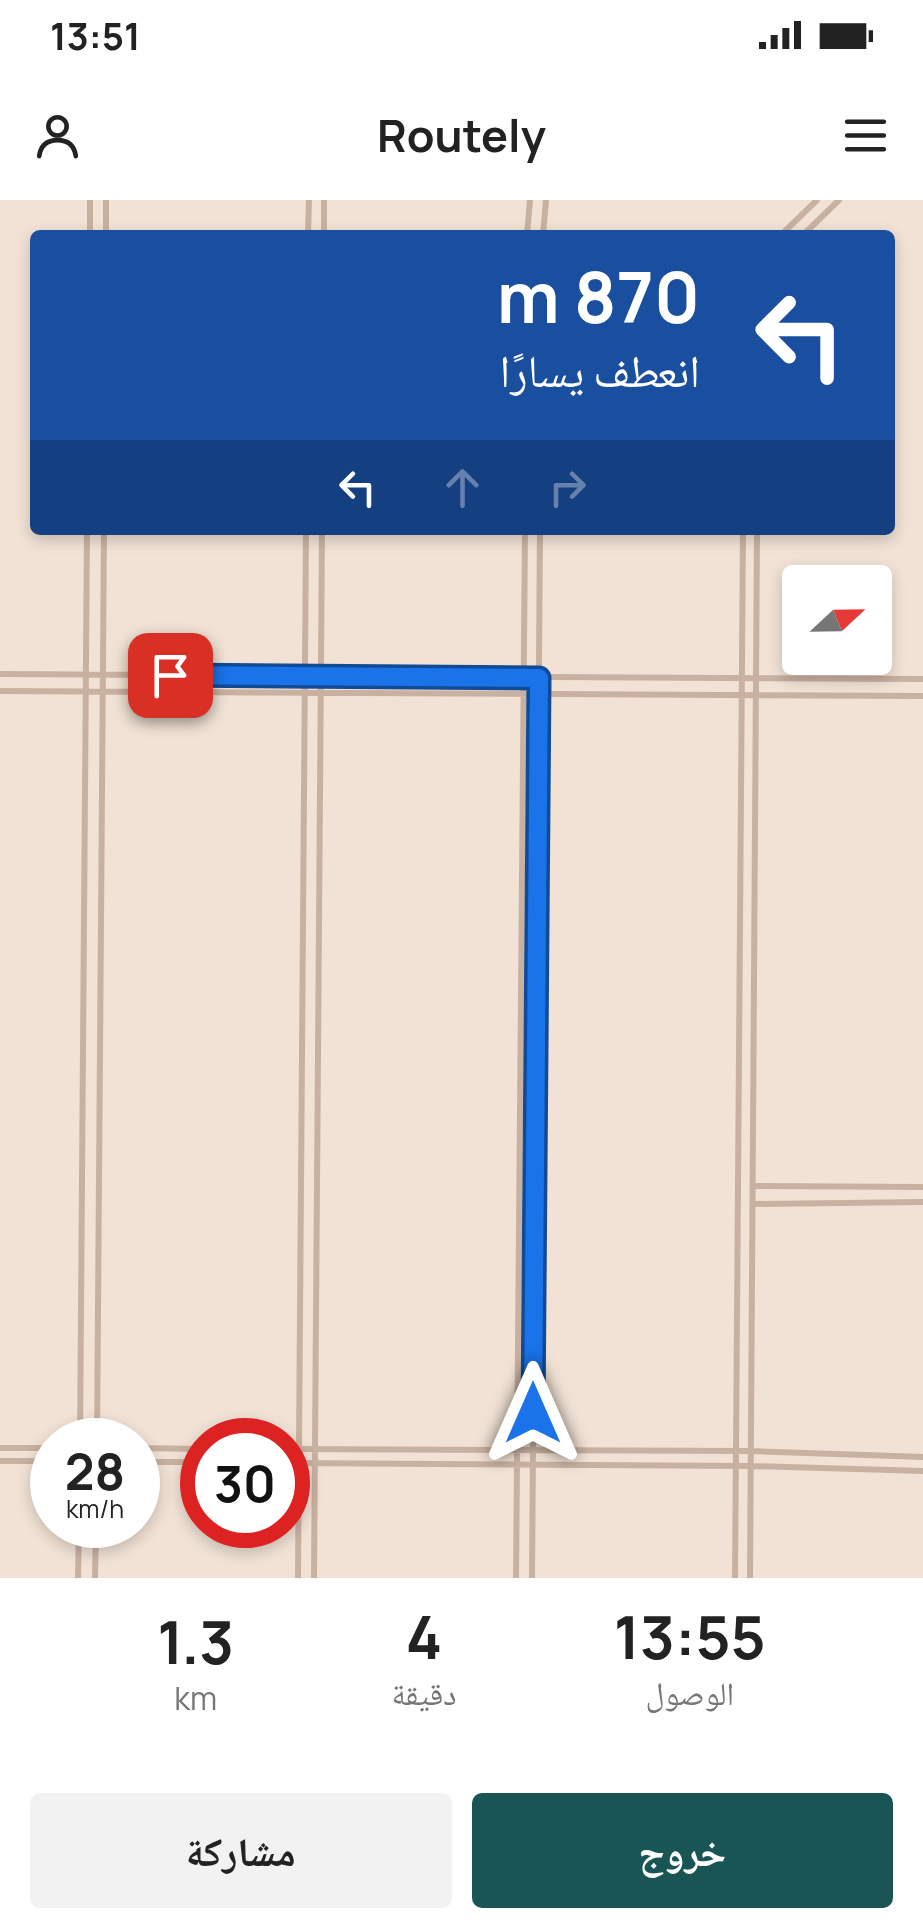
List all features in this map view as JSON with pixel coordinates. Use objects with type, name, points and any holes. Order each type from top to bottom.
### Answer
[{"type":"street","points":[[90,200],[90,230]]},
{"type":"street","points":[[106,200],[106,230]]},
{"type":"street","points":[[308,200],[308,230]]},
{"type":"street","points":[[324,200],[324,230]]},
{"type":"street","points":[[528,230],[530,200]]},
{"type":"street","points":[[543,230],[546,200]]},
{"type":"street","points":[[786,230],[817,200]]},
{"type":"street","points":[[808,230],[839,200]]},
{"type":"street","points":[[80,1418],[87,535]]},
{"type":"street","points":[[96,1418],[104,535]]},
{"type":"street","points":[[299,1418],[306,535]]},
{"type":"street","points":[[314,1578],[322,535]]},
{"type":"street","points":[[516,1578],[525,535]]},
{"type":"street","points":[[532,1578],[540,535]]},
{"type":"street","points":[[734,1578],[743,535]]},
{"type":"street","points":[[750,1578],[757,535]]},
{"type":"street","points":[[0,674],[923,679]]},
{"type":"street","points":[[0,690],[923,696]]},
{"type":"street","points":[[739,999],[752,999]]},
{"type":"street","points":[[753,1186],[923,1187]]},
{"type":"street","points":[[753,1204],[923,1202]]},
{"type":"street","points":[[0,1448],[30,1448]]},
{"type":"street","points":[[310,1449],[923,1457]]},
{"type":"street","points":[[0,1461],[30,1461]]},
{"type":"street","points":[[310,1463],[923,1471]]},
{"type":"street","points":[[78,1578],[79,1548]]},
{"type":"street","points":[[96,1548],[96,1578]]},
{"type":"street","points":[[298,1548],[298,1578]]},
{"type":"route","points":[[170,675],[539,678],[533,1413]]}]
